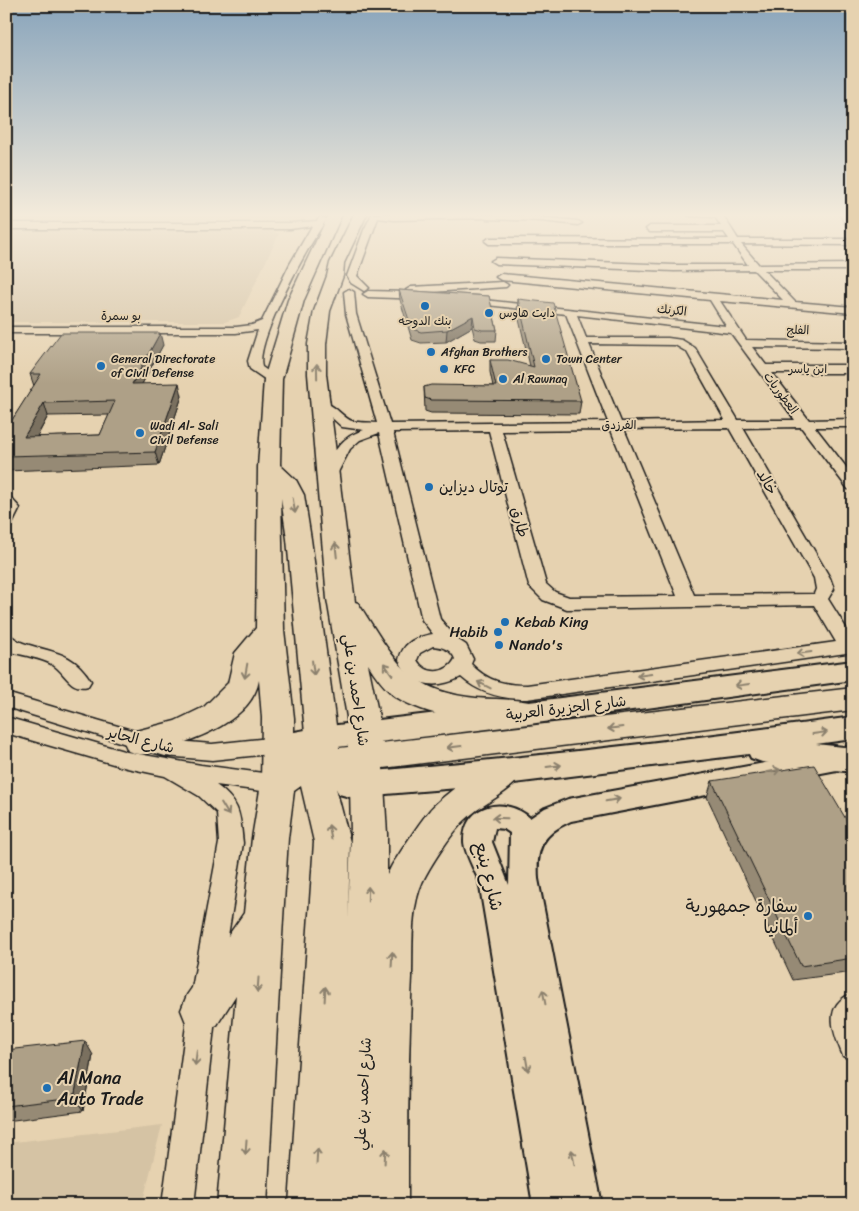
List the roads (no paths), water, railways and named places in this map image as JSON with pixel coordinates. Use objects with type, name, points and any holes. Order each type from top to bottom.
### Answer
[{"type":"main road","points":[[242,1205],[263,919],[270,838],[278,784],[279,745],[270,630],[269,467],[273,379],[296,300],[310,271]]},
{"type":"main road","name":"شارع احمد بن علي","points":[[335,271],[322,311],[317,344],[317,374],[341,599],[363,717],[369,834],[365,1062],[357,1205]]},
{"type":"main road","points":[[334,276],[339,271]]},
{"type":"main road","points":[[269,467],[288,485],[292,496],[299,539],[319,763],[332,842],[314,1205]]},
{"type":"main road","points":[[341,599],[390,672],[402,686],[432,702],[464,709],[529,713]]},
{"type":"main road","points":[[140,742],[183,731],[216,715],[235,697],[243,686],[250,653],[270,630]]},
{"type":"main road","name":"شارع الجزيرة العربية","points":[[365,759],[529,713],[851,654]]},
{"type":"main road","points":[[279,745],[331,769],[351,782],[365,759],[853,699]]},
{"type":"main road","name":"شارع الجزيرة العربية","points":[[319,763],[365,759],[506,772],[725,746],[853,728]]},
{"type":"main road","points":[[725,746],[853,760]]},
{"type":"main road","points":[[278,784],[297,771],[319,763]]},
{"type":"main road","points":[[382,1205],[386,1055],[395,911],[405,877],[442,821],[479,789],[506,772]]},
{"type":"main road","points":[[202,1010],[263,919]]},
{"type":"street","points":[[273,379],[256,369],[254,361],[268,322],[292,271]]},
{"type":"street","points":[[354,271],[352,278],[367,292]]},
{"type":"street","points":[[499,271],[506,304]]},
{"type":"street","points":[[676,271],[686,287]]},
{"type":"street","points":[[759,271],[793,305]]},
{"type":"street","points":[[450,643],[442,640],[424,642],[411,649],[408,654],[408,660],[414,671],[428,678],[453,674],[462,666],[464,658],[462,652],[450,643],[431,620],[385,428],[351,314],[349,292],[357,295],[367,292],[432,290],[502,281],[592,300],[686,287],[713,297],[853,310]]},
{"type":"street","points":[[350,307],[367,292]]},
{"type":"street","name":"الكرنك","points":[[367,292],[447,298],[570,312],[592,300],[734,330]]},
{"type":"street","name":"العطوريات","points":[[713,297],[743,343],[853,486]]},
{"type":"street","points":[[570,312],[687,600],[819,598],[851,654]]},
{"type":"street","name":"بو سمرة","points":[[6,330],[236,330],[254,328],[268,322]]},
{"type":"street","name":"بو سمرة","points":[[236,330],[262,338]]},
{"type":"street","name":"خالد","points":[[581,341],[668,341],[688,346],[692,350],[822,578],[825,589],[819,598]]},
{"type":"street","name":"الفلج","points":[[743,343],[853,345]]},
{"type":"street","name":"ابن ياسر","points":[[763,369],[853,369]]},
{"type":"street","name":"الفرزدق","points":[[320,406],[336,414],[347,424],[385,428],[853,423]]},
{"type":"street","name":"طارق","points":[[494,426],[538,586],[549,596],[567,603],[687,600]]},
{"type":"street","name":"الفرزدق","points":[[329,477],[344,446],[351,438],[385,428]]},
{"type":"street","points":[[6,501],[12,508],[6,523]]},
{"type":"street","points":[[424,642],[431,620]]},
{"type":"street","points":[[6,640],[14,647],[60,660],[81,681]]},
{"type":"street","name":"شارع الجزيرة العربية","points":[[462,666],[470,676],[481,684],[495,690],[511,693],[851,654]]},
{"type":"street","name":"شارع الحاير","points":[[6,700],[165,748],[212,752],[279,745]]},
{"type":"street","name":"شارع الحاير","points":[[6,725],[83,749],[173,770],[278,784]]},
{"type":"street","points":[[526,844],[538,826],[552,816],[587,805],[797,767],[853,760]]},
{"type":"street","points":[[173,770],[211,793],[224,806],[230,818],[231,843],[202,1010],[178,1205]]},
{"type":"street","name":"شارع ينبع","points":[[552,1205],[494,881],[478,842],[480,826],[485,820],[492,818],[510,818],[520,825],[526,844],[522,870],[527,906],[583,1205]]},
{"type":"street","points":[[853,1006],[845,1016],[853,1046]]},
{"type":"place","name":"بنك الدوحه","points":[[425,306]]},
{"type":"place","name":"دايت هاوس","points":[[489,313]]},
{"type":"place","name":"Afghan Brothers","points":[[431,352]]},
{"type":"place","name":"Town Center","points":[[546,359]]},
{"type":"place","name":"General Directorate of Civil Defense","points":[[101,366]]},
{"type":"place","name":"KFC","points":[[444,369]]},
{"type":"place","name":"Al Rawnaq","points":[[503,379]]},
{"type":"place","name":"Wadi Al- Sali Civil Defense","points":[[140,433]]},
{"type":"place","name":"توتال ديزاين","points":[[429,487]]},
{"type":"place","name":"Kebab King","points":[[505,622]]},
{"type":"place","name":"Habib","points":[[498,632]]},
{"type":"place","name":"Nando's","points":[[499,645]]},
{"type":"place","name":"سفارة جمهورية ألمانيا","points":[[808,916]]},
{"type":"place","name":"Al Mana Auto Trade","points":[[47,1088]]}]
